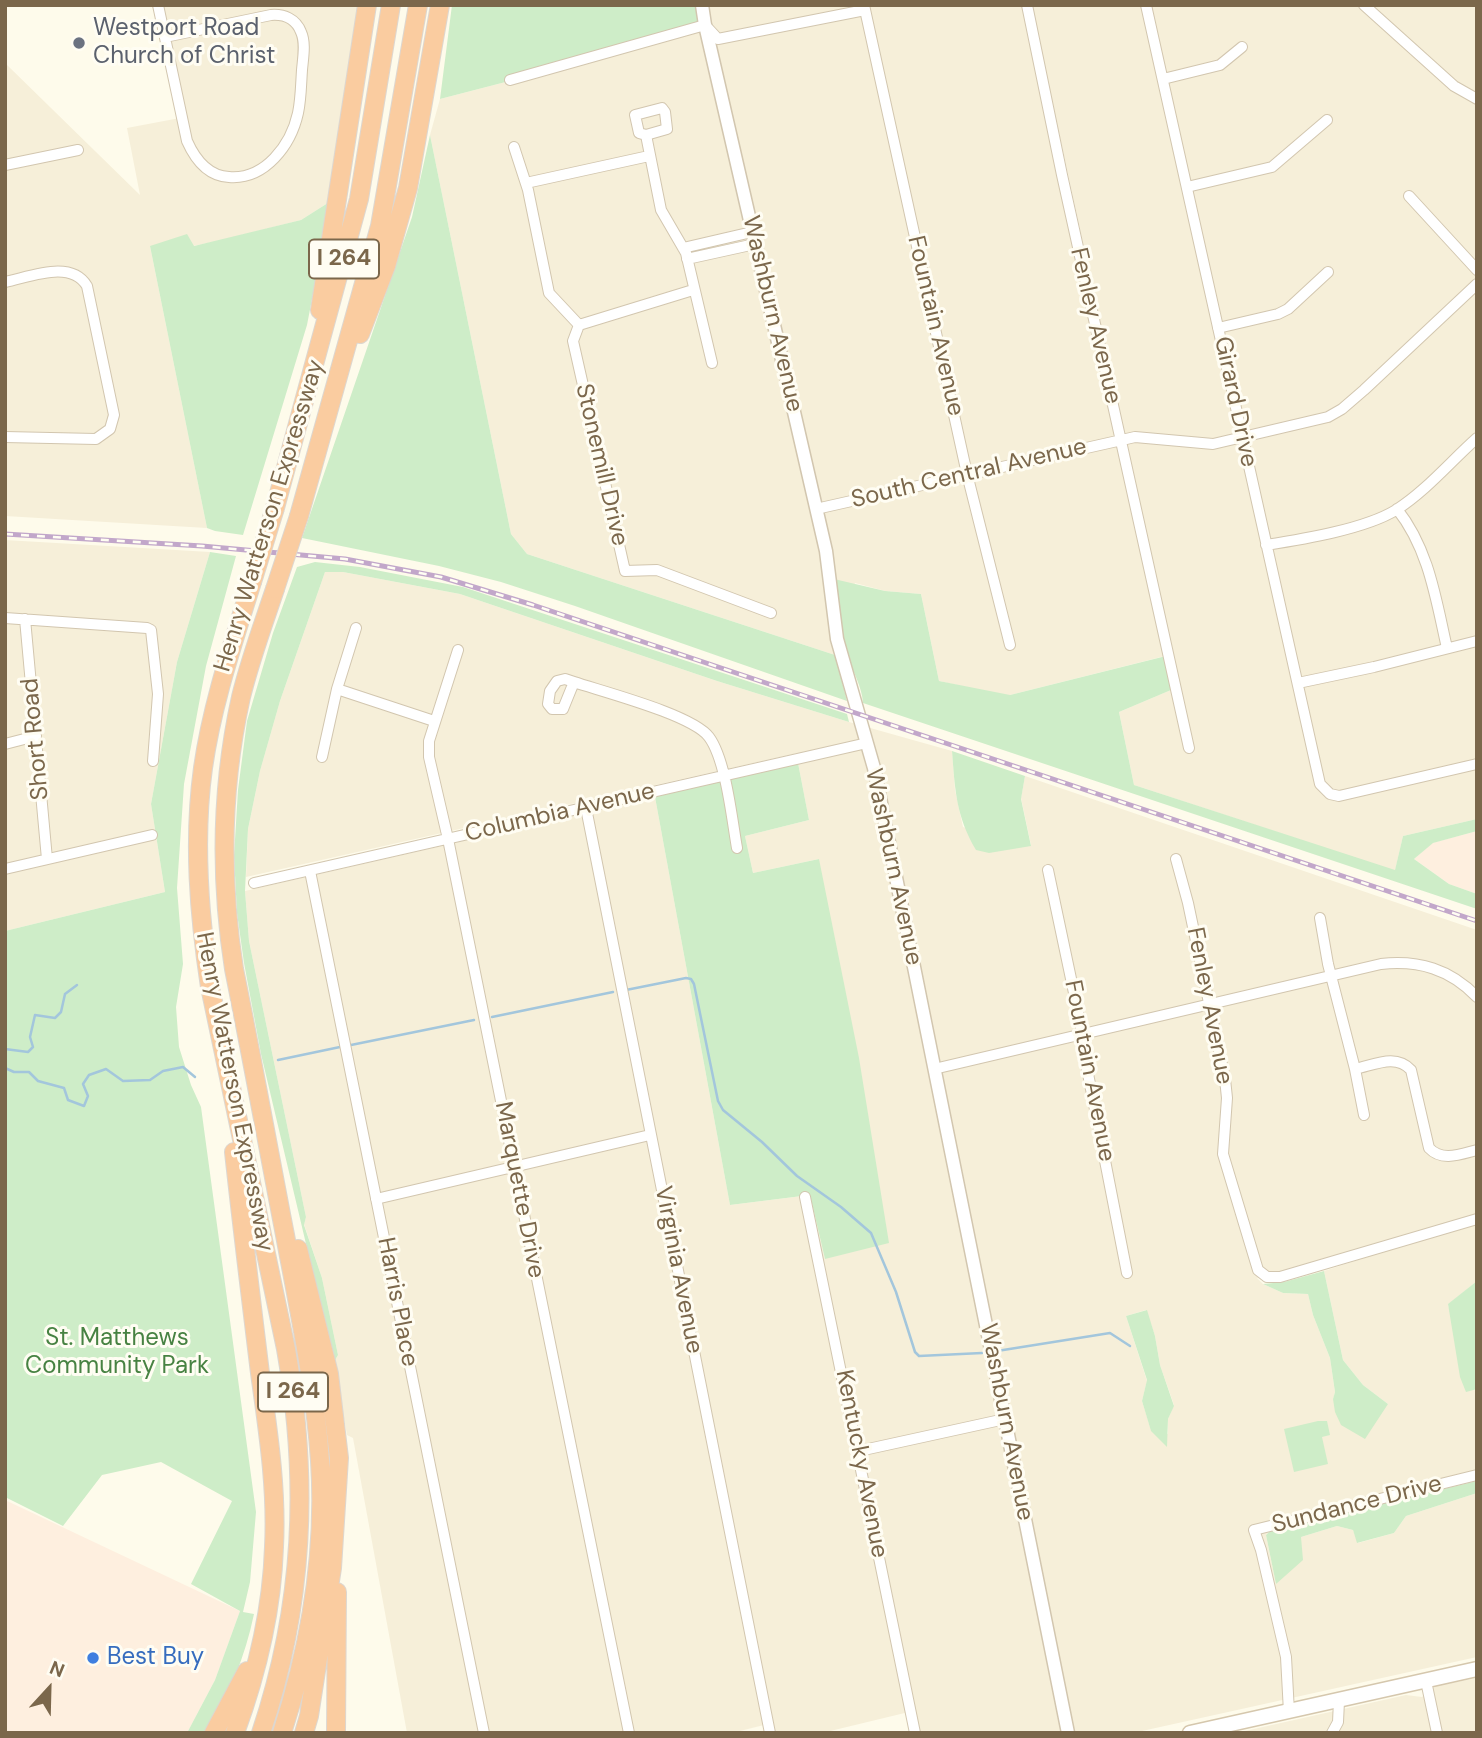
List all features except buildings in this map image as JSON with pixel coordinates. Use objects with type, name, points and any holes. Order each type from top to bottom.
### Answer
[{"type":"highway","points":[[292,450],[335,224],[367,5]]},
{"type":"highway","name":"Henry Watterson Expressway","points":[[261,1733],[280,1669],[292,1607],[301,1518],[300,1465],[296,1409],[286,1349],[223,1054],[202,935],[198,867],[200,807],[203,769],[217,700],[292,450],[359,199],[391,5]]},
{"type":"highway","name":"Henry Watterson Expressway","points":[[282,1733],[299,1673],[315,1591],[320,1538],[320,1464],[311,1378],[227,921],[227,783],[247,674],[299,516],[380,226],[418,5]]},
{"type":"highway","points":[[316,455],[386,265],[408,188],[440,5]]},
{"type":"highway","points":[[223,1054],[274,1489],[273,1565],[260,1650],[235,1733]]},
{"type":"highway","points":[[253,1065],[320,1332],[332,1395],[339,1458],[332,1568],[304,1733]]},
{"type":"highway","points":[[332,1568],[337,1594],[336,1732]]},
{"type":"highway","points":[[214,1733],[260,1650]]},
{"type":"main road","points":[[1190,1733],[1477,1670]]},
{"type":"street","points":[[158,5],[187,141],[197,160],[210,172],[228,177],[248,176],[268,164],[288,140],[298,114],[304,41],[297,26],[287,17],[271,15],[165,37]]},
{"type":"street","name":"Washburn Avenue","points":[[702,5],[826,551],[835,633],[874,768],[1068,1733]]},
{"type":"street","name":"Fenley Avenue","points":[[1027,5],[1059,162],[1189,748]]},
{"type":"street","name":"Girard Drive","points":[[1146,5],[1320,784],[1330,793],[1339,796],[1477,764]]},
{"type":"street","points":[[1364,5],[1454,86],[1477,99]]},
{"type":"street","points":[[510,80],[705,25],[718,39],[864,8]]},
{"type":"street","name":"Fountain Avenue","points":[[864,8],[967,474],[1010,645]]},
{"type":"street","points":[[1163,79],[1220,65],[1242,47]]},
{"type":"street","points":[[1187,187],[1272,167],[1327,120]]},
{"type":"street","points":[[646,135],[661,210],[685,254],[712,363]]},
{"type":"street","points":[[514,147],[526,183],[549,293],[579,326],[693,290]]},
{"type":"street","points":[[5,165],[78,150]]},
{"type":"street","points":[[526,183],[649,156]]},
{"type":"street","points":[[1409,196],[1477,270]]},
{"type":"street","points":[[685,254],[754,238]]},
{"type":"street","points":[[5,282],[63,271],[73,272],[83,279],[87,286],[114,415],[110,429],[96,439],[5,437]]},
{"type":"street","points":[[1218,328],[1278,314],[1288,309],[1328,272]]},
{"type":"street","name":"South Central Avenue","points":[[816,509],[1121,440],[1150,437],[1199,444],[1241,438],[1313,421],[1342,409],[1477,284]]},
{"type":"street","name":"Stonemill Drive","points":[[579,326],[573,341],[625,571],[657,570],[771,613]]},
{"type":"street","points":[[1266,545],[1362,524],[1397,509],[1477,438]]},
{"type":"street","points":[[1397,509],[1416,535],[1425,556],[1447,648]]},
{"type":"street","points":[[5,618],[151,630],[158,694],[153,761]]},
{"type":"street","name":"Short Road","points":[[25,619],[47,859]]},
{"type":"street","points":[[322,757],[337,689],[356,628]]},
{"type":"street","points":[[1298,683],[1477,641]]},
{"type":"street","name":"Marquette Drive","points":[[458,650],[434,721],[429,741],[429,757],[448,839],[629,1733]]},
{"type":"street","points":[[574,682],[701,728],[713,744],[723,776],[737,848]]},
{"type":"street","points":[[337,689],[434,721]]},
{"type":"street","points":[[5,744],[36,736]]},
{"type":"street","name":"Columbia Avenue","points":[[254,883],[867,743]]},
{"type":"street","name":"Virginia Avenue","points":[[586,808],[770,1733]]},
{"type":"street","points":[[5,869],[152,835]]},
{"type":"street","name":"Fenley Avenue","points":[[1176,859],[1188,903],[1227,1089],[1223,1154],[1254,1262],[1262,1275],[1280,1277],[1477,1219]]},
{"type":"street","name":"Fountain Avenue","points":[[1048,870],[1082,1026],[1127,1273]]},
{"type":"street","name":"Harris Place","points":[[310,871],[484,1733]]},
{"type":"street","points":[[1320,918],[1364,1115]]},
{"type":"street","points":[[934,1069],[1381,964],[1420,964],[1444,972],[1465,985],[1477,997]]},
{"type":"street","points":[[1355,1069],[1391,1060],[1408,1066],[1429,1148],[1442,1156],[1477,1150]]},
{"type":"street","points":[[376,1199],[650,1135]]},
{"type":"street","name":"Kentucky Avenue","points":[[805,1196],[915,1733]]},
{"type":"street","points":[[859,1451],[1005,1419]]},
{"type":"street","name":"Sundance Drive","points":[[1289,1712],[1286,1657],[1254,1530],[1477,1475]]},
{"type":"street","points":[[1426,1681],[1437,1733]]},
{"type":"street","points":[[1332,1733],[1338,1722],[1339,1701]]},
{"type":"shaded area","points":[[162,5],[359,5],[331,201],[301,220],[218,241],[193,246],[150,246],[207,528],[5,516],[5,63],[140,195],[127,128],[185,117]]},
{"type":"shaded area","points":[[707,5],[1023,5],[1166,655],[1172,649],[1031,5],[1477,5],[1477,819],[1403,836],[1395,871],[1134,785],[1119,712],[1171,690],[1165,656],[1006,696],[939,681],[921,594],[885,591],[855,583],[835,655],[527,554],[511,534],[430,135],[440,99],[706,30]]},
{"type":"shaded area","points":[[5,540],[210,552],[177,662],[151,804],[165,892],[5,931]]},
{"type":"shaded area","points":[[325,572],[343,572],[460,594],[717,681],[952,751],[955,790],[963,827],[1031,845],[1021,798],[1025,776],[1477,930],[1477,1214],[1257,1278],[1263,1284],[1283,1293],[1308,1294],[1330,1358],[1335,1392],[1333,1400],[1388,1404],[1363,1385],[1343,1360],[1324,1271],[1476,1222],[1477,1281],[1448,1305],[1475,1391],[1477,1389],[1477,1481],[1271,1530],[1266,1535],[1276,1584],[1301,1537],[1337,1526],[1353,1530],[1358,1543],[1394,1533],[1406,1516],[1477,1493],[1477,1657],[1133,1733],[919,1733],[913,1711],[822,1733],[775,1733],[772,1723],[732,1733],[407,1733],[353,1438],[347,1435],[334,1362],[338,1355],[322,1278],[304,1224],[306,1217],[249,941],[245,891],[655,797],[730,1205],[810,1195],[825,1259],[819,859],[753,873],[745,836],[809,820],[798,753],[246,877],[248,829],[260,771],[280,701]],"holes":[[[1146,1310],[1155,1336],[1160,1365],[1174,1405],[1168,1419],[1168,1434],[1151,1430],[1142,1401],[1147,1381],[1126,1316]]]},
{"type":"shaded area","points":[[1477,831],[1477,894],[1449,884],[1414,859],[1432,843]]},
{"type":"shaded area","points":[[5,1500],[240,1611],[215,1680],[187,1733],[5,1733]]},
{"type":"shaded area","points":[[1477,1678],[1477,1733],[1236,1733],[1406,1695],[1422,1697],[1436,1686]]},
{"type":"green space","points":[[452,5],[700,5],[706,30],[440,99]]},
{"type":"green space","points":[[430,135],[511,534],[527,554],[835,655],[847,701],[501,582],[439,566],[302,538],[412,217]]},
{"type":"green space","points":[[331,201],[307,325],[243,535],[215,531],[207,528],[150,246],[187,234],[194,246],[301,220]]},
{"type":"green space","name":"St. Matthews Community Park","points":[[210,552],[236,556],[206,666],[184,784],[177,888],[183,964],[176,1007],[179,1047],[201,1107],[256,1512],[250,1582],[243,1612],[254,1614],[246,1645],[229,1690],[208,1733],[187,1733],[215,1680],[240,1611],[191,1584],[232,1501],[161,1462],[102,1475],[63,1526],[5,1497],[5,931],[165,892],[151,804],[177,662]]},
{"type":"green space","points":[[315,562],[360,567],[463,587],[847,714],[849,722],[717,681],[460,594],[343,572],[325,572],[280,701],[260,771],[248,829],[245,891],[249,941],[306,1217],[304,1225],[322,1278],[338,1355],[334,1362],[261,1054],[237,913],[234,856],[238,790],[247,721],[273,633],[297,567]]},
{"type":"green space","points":[[834,579],[885,591],[921,594],[939,681],[1010,695],[1166,656],[1171,690],[1119,712],[1134,785],[1395,870],[1403,836],[1477,819],[1477,831],[1433,843],[1414,859],[1449,884],[1477,894],[1477,909],[863,703],[843,637]]},
{"type":"green space","points":[[952,751],[1025,776],[1021,799],[1031,846],[989,853],[976,850],[960,814]]},
{"type":"green space","points":[[798,763],[809,820],[745,836],[753,873],[819,859],[859,1058],[889,1243],[825,1259],[810,1195],[730,1205],[655,797]]},
{"type":"green space","points":[[1324,1271],[1343,1360],[1363,1385],[1388,1404],[1365,1439],[1341,1425],[1335,1412],[1330,1358],[1308,1294],[1283,1293],[1263,1284],[1284,1282]]},
{"type":"green space","points":[[1477,1281],[1477,1389],[1466,1392],[1460,1377],[1448,1304]]},
{"type":"green space","points":[[1147,1310],[1160,1365],[1174,1406],[1168,1419],[1167,1447],[1151,1431],[1142,1401],[1147,1380],[1126,1316]]},
{"type":"green space","points":[[1327,1421],[1330,1435],[1322,1437],[1328,1464],[1294,1472],[1284,1429]]},
{"type":"green space","points":[[1477,1481],[1477,1493],[1406,1516],[1394,1533],[1357,1543],[1353,1530],[1337,1526],[1301,1537],[1303,1560],[1276,1584],[1266,1535],[1271,1530]]},
{"type":"waterway","points":[[626,990],[691,979],[718,1101],[723,1110],[797,1176],[841,1207],[871,1233],[896,1292],[915,1352],[919,1356],[982,1353]]},
{"type":"waterway","points":[[5,1049],[28,1052],[33,1047],[30,1037],[35,1015],[55,1018],[61,1012],[65,994],[77,985]]},
{"type":"waterway","points":[[492,1017],[613,992]]},
{"type":"waterway","points":[[351,1045],[474,1020]]},
{"type":"waterway","points":[[278,1060],[340,1047]]},
{"type":"waterway","points":[[5,1068],[14,1072],[29,1072],[38,1081],[64,1088],[68,1100],[84,1106],[88,1096],[83,1084],[89,1075],[106,1069],[123,1081],[150,1080],[163,1071],[183,1067],[195,1077]]},
{"type":"waterway","points":[[997,1351],[1110,1333],[1130,1346]]},
{"type":"railway","points":[[5,534],[202,546],[345,559],[441,577],[533,605],[1477,921]]},
{"type":"place","name":"Westport Road Church of Christ","points":[[79,43]]},
{"type":"place","name":"Best Buy","points":[[93,1658]]}]
